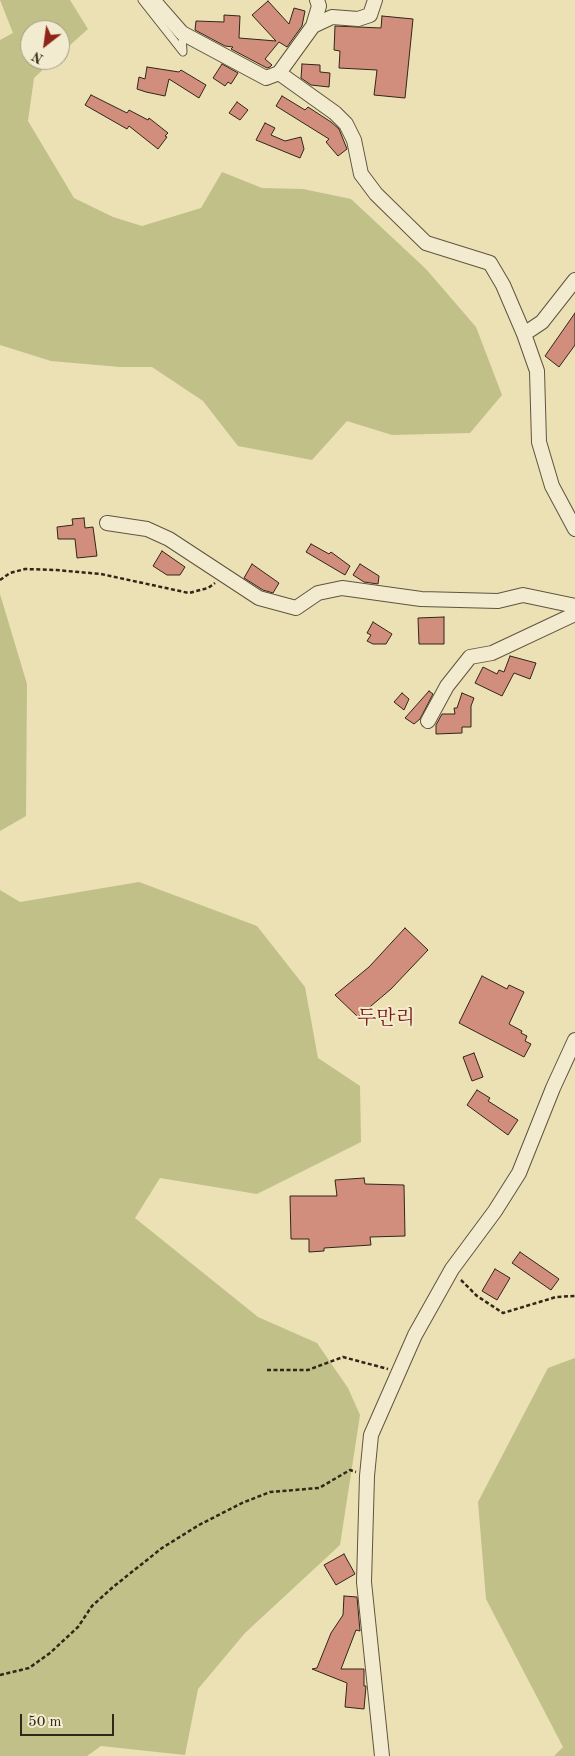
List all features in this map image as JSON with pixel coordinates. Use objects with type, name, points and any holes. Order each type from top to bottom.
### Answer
[{"type":"street","points":[[153,0],[182,34],[266,78],[279,73],[313,26],[319,6],[317,0]]},
{"type":"street","points":[[313,26],[332,17],[358,20],[370,15],[375,0]]},
{"type":"street","points":[[279,73],[346,124],[354,140],[361,174],[376,194],[426,243],[490,263],[503,285],[524,334],[537,371],[539,442],[552,486],[575,529]]},
{"type":"street","points":[[524,334],[542,322],[575,280]]},
{"type":"street","points":[[106,523],[147,529],[169,539],[259,598],[296,608],[318,593],[342,588],[421,599],[498,601],[523,595],[575,606]]},
{"type":"street","points":[[428,721],[448,686],[470,657],[492,653],[575,614]]},
{"type":"street","points":[[382,1756],[364,1582],[367,1476],[371,1435],[415,1335],[452,1269],[495,1211],[519,1173],[553,1088],[575,1040]]},
{"type":"lane","points":[[142,0],[183,52],[182,34]]},
{"type":"path","points":[[0,580],[10,573],[25,569],[56,570],[101,574],[189,593],[208,588],[225,576]]},
{"type":"path","points":[[452,1269],[478,1296],[503,1313],[556,1297],[575,1296]]},
{"type":"path","points":[[267,1370],[308,1370],[343,1357],[398,1372]]},
{"type":"path","points":[[0,1675],[28,1668],[50,1654],[78,1627],[92,1606],[162,1548],[199,1525],[242,1503],[270,1492],[319,1488],[350,1470],[367,1476]]},
{"type":"green space","points":[[0,0],[70,0],[88,29],[70,45],[70,20],[20,20],[20,70],[42,70],[34,78],[28,121],[74,198],[113,217],[142,226],[201,208],[222,172],[262,188],[303,189],[351,199],[426,269],[476,327],[502,395],[470,433],[392,435],[347,421],[312,460],[238,446],[203,401],[152,367],[120,367],[51,361],[0,345],[0,40],[13,33]]},
{"type":"green space","points":[[0,594],[27,684],[26,816],[0,831]]},
{"type":"green space","points":[[139,882],[257,926],[305,987],[318,1058],[360,1086],[361,1142],[257,1194],[160,1178],[135,1218],[258,1317],[317,1343],[348,1388],[360,1415],[340,1545],[245,1633],[198,1689],[185,1755],[101,1746],[87,1756],[0,1756],[0,890],[20,902]]},
{"type":"green space","points":[[575,1358],[575,1756],[554,1756],[563,1747],[486,1599],[478,1502],[548,1368]]},
{"type":"building","points":[[268,1],[289,24],[294,8],[305,11],[302,26],[287,47],[279,42],[265,59],[272,65],[270,67],[267,68],[231,49],[233,47],[225,46],[195,30],[196,21],[224,22],[224,15],[240,16],[239,38],[276,41],[252,15]]},
{"type":"building","points":[[382,16],[413,19],[405,98],[374,95],[377,70],[339,68],[340,51],[334,50],[335,26],[381,28]]},
{"type":"building","points":[[222,64],[238,73],[231,84],[228,82],[225,86],[213,78]]},
{"type":"building","points":[[302,64],[320,65],[320,72],[330,73],[329,87],[311,85],[301,78]]},
{"type":"building","points":[[147,67],[179,72],[181,70],[206,85],[199,98],[169,79],[165,96],[146,92],[137,89],[139,77],[145,79]]},
{"type":"building","points":[[91,95],[127,113],[129,110],[148,120],[149,118],[168,133],[165,136],[167,137],[158,149],[129,126],[127,129],[85,105]]},
{"type":"building","points":[[282,96],[305,110],[308,107],[331,122],[339,129],[347,149],[338,156],[326,142],[329,139],[276,106]]},
{"type":"building","points":[[237,102],[248,110],[240,120],[229,113]]},
{"type":"building","points":[[265,123],[275,128],[271,135],[285,141],[301,137],[304,149],[300,158],[256,140]]},
{"type":"building","points":[[575,313],[575,345],[559,367],[545,356]]},
{"type":"building","points":[[84,518],[85,528],[93,527],[97,556],[77,558],[75,539],[58,539],[57,527],[73,525],[72,519]]},
{"type":"building","points":[[311,544],[329,554],[331,552],[350,566],[345,575],[306,552]]},
{"type":"building","points":[[162,551],[185,567],[180,575],[167,575],[153,566]]},
{"type":"building","points":[[252,564],[279,583],[273,593],[263,590],[244,578]]},
{"type":"building","points":[[360,564],[379,576],[378,584],[364,582],[353,575]]},
{"type":"building","points":[[444,617],[444,644],[419,644],[418,618]]},
{"type":"building","points":[[373,622],[392,634],[386,644],[373,644],[367,641],[371,635],[367,633]]},
{"type":"building","points":[[510,656],[536,663],[530,679],[514,673],[502,696],[475,683],[483,667],[497,674],[499,670],[504,672]]},
{"type":"building","points":[[429,691],[433,694],[420,719],[414,724],[405,718]]},
{"type":"building","points":[[402,693],[409,699],[404,710],[394,702]]},
{"type":"building","points":[[462,693],[474,698],[471,706],[471,727],[462,727],[462,733],[436,734],[436,725],[442,714],[455,714],[454,708],[457,708]]},
{"type":"building","points":[[405,928],[428,950],[391,989],[358,1017],[335,995],[369,967]]},
{"type":"building","points":[[482,976],[507,989],[509,985],[524,992],[509,1024],[522,1031],[521,1033],[527,1036],[525,1041],[531,1044],[524,1057],[459,1023]]},
{"type":"building","points":[[474,1053],[483,1077],[472,1081],[463,1057]]},
{"type":"building","points":[[477,1090],[490,1098],[488,1101],[518,1120],[508,1135],[467,1105]]},
{"type":"building","points":[[364,1178],[365,1184],[404,1185],[405,1236],[370,1237],[371,1245],[324,1248],[324,1251],[309,1252],[309,1239],[291,1239],[290,1196],[337,1196],[335,1180]]},
{"type":"building","points":[[520,1252],[559,1279],[551,1290],[512,1263]]},
{"type":"building","points":[[495,1269],[510,1278],[497,1300],[482,1291]]},
{"type":"building","points":[[344,1554],[355,1574],[336,1585],[324,1565]]},
{"type":"building","points":[[344,1596],[357,1597],[360,1631],[356,1630],[341,1669],[364,1669],[364,1686],[366,1686],[364,1709],[345,1707],[347,1683],[312,1669],[317,1668],[331,1633],[343,1615]]},
{"type":"district","name":"두만리","points":[[386,1019]]}]
